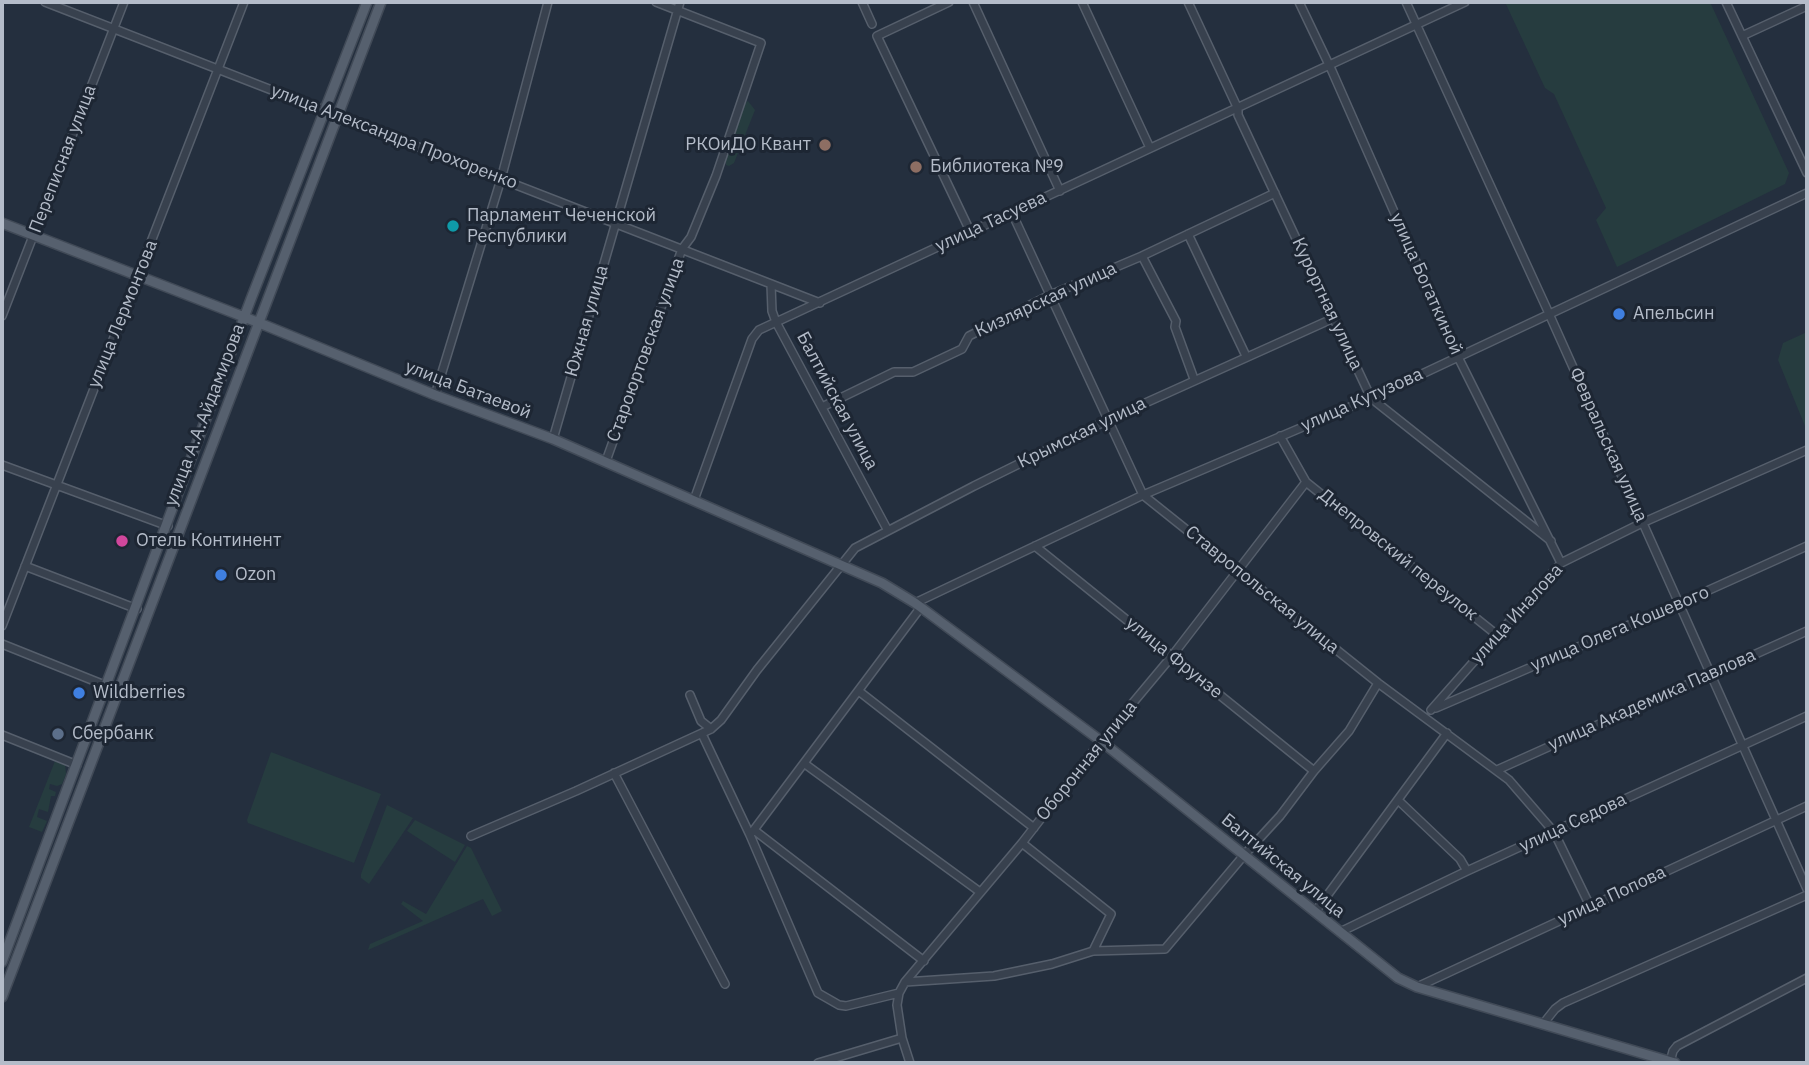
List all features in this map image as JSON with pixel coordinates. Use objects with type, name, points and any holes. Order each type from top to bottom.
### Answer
[{"type":"main road","name":"улица А.А.Айдамирова","points":[[2,962],[367,2]]},
{"type":"main road","name":"улица А.А.Айдамирова","points":[[2,997],[381,2]]},
{"type":"main road","name":"улица Батаевой","points":[[2,223],[606,461],[882,583],[918,606]]},
{"type":"main road","name":"Балтийская улица","points":[[918,606],[1101,741],[1398,978],[1417,987],[1672,1063]]},
{"type":"street","name":"улица Александра Прохоренко","points":[[45,2],[820,303]]},
{"type":"street","name":"Переписная улица","points":[[2,316],[124,2]]},
{"type":"street","name":"улица Лермонтова","points":[[2,625],[244,2]]},
{"type":"street","points":[[435,395],[502,179],[548,2]]},
{"type":"street","points":[[656,2],[679,6]]},
{"type":"street","points":[[862,2],[872,24]]},
{"type":"street","points":[[949,2],[877,37],[970,231]]},
{"type":"street","points":[[972,2],[1060,191]]},
{"type":"street","points":[[1082,2],[1150,148]]},
{"type":"street","name":"Курортная улица","points":[[1188,2],[1371,398],[1551,541]]},
{"type":"street","name":"улица Богаткиной","points":[[1299,2],[1458,357],[1561,563]]},
{"type":"street","name":"Февральская улица","points":[[1406,2],[1550,315],[1807,892]]},
{"type":"street","name":"улица Тасуева","points":[[694,500],[752,339],[759,330],[1465,2]]},
{"type":"street","points":[[1726,2],[1807,173]]},
{"type":"street","name":"Староюртовская улица","points":[[606,461],[682,249],[691,237],[716,176],[761,43],[679,6]]},
{"type":"street","name":"Южная улица","points":[[553,439],[679,6]]},
{"type":"street","points":[[1742,36],[1807,6]]},
{"type":"street","name":"Кизлярская улица","points":[[822,407],[894,372],[913,372],[962,349],[969,336],[1050,295],[1142,256],[1275,193]]},
{"type":"street","name":"улица Кутузова","points":[[918,606],[1143,495],[1371,398],[1807,193]]},
{"type":"street","name":"Ставропольская улица","points":[[1012,214],[1143,495],[1378,682],[1509,780],[1554,832],[1590,906]]},
{"type":"street","points":[[1188,234],[1246,356]]},
{"type":"street","points":[[1142,256],[1176,321],[1175,327],[1194,379]]},
{"type":"street","name":"Балтийская улица","points":[[771,284],[772,311],[776,322],[887,529]]},
{"type":"street","name":"Крымская улица","points":[[711,729],[855,548],[887,529],[1194,379],[1334,318]]},
{"type":"street","name":"Днепровский переулок","points":[[1280,436],[1306,482],[1497,635]]},
{"type":"street","name":"улица Иналова","points":[[1432,710],[1561,563],[1642,523],[1807,450]]},
{"type":"street","points":[[2,465],[168,526]]},
{"type":"street","name":"Оборонная улица","points":[[899,993],[905,982],[1022,843],[1101,741],[1172,656],[1306,482]]},
{"type":"street","name":"улица Фрунзе","points":[[1035,546],[1314,771]]},
{"type":"street","name":"улица Олега Кошевого","points":[[1432,710],[1807,546]]},
{"type":"street","points":[[24,566],[137,609]]},
{"type":"street","points":[[752,832],[860,692],[918,606]]},
{"type":"street","name":"улица Академика Павлова","points":[[1497,770],[1807,631]]},
{"type":"street","points":[[2,644],[107,686]]},
{"type":"street","points":[[905,982],[994,976],[1052,964],[1093,951],[1165,949],[1349,731],[1378,682]]},
{"type":"street","points":[[860,692],[1034,828]]},
{"type":"street","points":[[471,836],[711,729],[701,721],[690,695]]},
{"type":"street","points":[[1423,716],[1432,710]]},
{"type":"street","name":"улица Седова","points":[[1340,932],[1466,871],[1807,716]]},
{"type":"street","points":[[1315,912],[1447,733]]},
{"type":"street","points":[[702,734],[752,832],[818,993],[846,1006],[899,993],[897,1005],[902,1038],[910,1063]]},
{"type":"street","points":[[2,735],[77,765]]},
{"type":"street","points":[[804,764],[980,892]]},
{"type":"street","points":[[614,773],[725,984]]},
{"type":"street","points":[[1398,800],[1460,859],[1466,871]]},
{"type":"street","name":"улица Попова","points":[[1417,987],[1807,806]]},
{"type":"street","points":[[752,832],[924,961]]},
{"type":"street","points":[[1022,843],[1111,914],[1093,951]]},
{"type":"street","points":[[1543,1024],[1563,1003],[1807,892]]},
{"type":"street","points":[[1672,1063],[1673,1051],[1677,1046],[1807,978]]},
{"type":"street","points":[[818,1063],[902,1038]]},
{"type":"green space","points":[[1505,2],[1710,2],[1789,173],[1785,184],[1617,267],[1596,220],[1606,208],[1554,94],[1545,88]]},
{"type":"green space","points":[[748,101],[755,110],[734,163],[729,166],[726,165],[726,158],[742,112],[741,106]]},
{"type":"green space","points":[[1807,332],[1807,431],[1778,360],[1783,343]]},
{"type":"green space","points":[[271,752],[381,794],[354,863],[248,823]]},
{"type":"green space","points":[[55,761],[65,764],[66,774],[62,784],[50,784],[49,789],[56,792],[55,796],[51,796],[48,812],[39,809],[37,817],[47,821],[42,832],[29,827]]},
{"type":"green space","points":[[387,805],[413,818],[369,884],[361,878],[361,874]]},
{"type":"green space","points":[[415,820],[465,845],[455,862],[407,831]]},
{"type":"green space","points":[[467,846],[471,848],[502,911],[492,916],[483,899],[368,950],[370,944],[423,921],[401,904],[403,901],[426,914]]},
{"type":"place","name":"РКОиДО Квант","points":[[825,145]]},
{"type":"place","name":"Библиотека №9","points":[[916,167]]},
{"type":"place","name":"Парламент Чеченской Республики","points":[[453,226]]},
{"type":"place","name":"Апельсин","points":[[1619,314]]},
{"type":"place","name":"Отель Континент","points":[[122,541]]},
{"type":"place","name":"Ozon","points":[[221,575]]},
{"type":"place","name":"Wildberries","points":[[79,693]]},
{"type":"place","name":"Сбербанк","points":[[58,734]]}]
